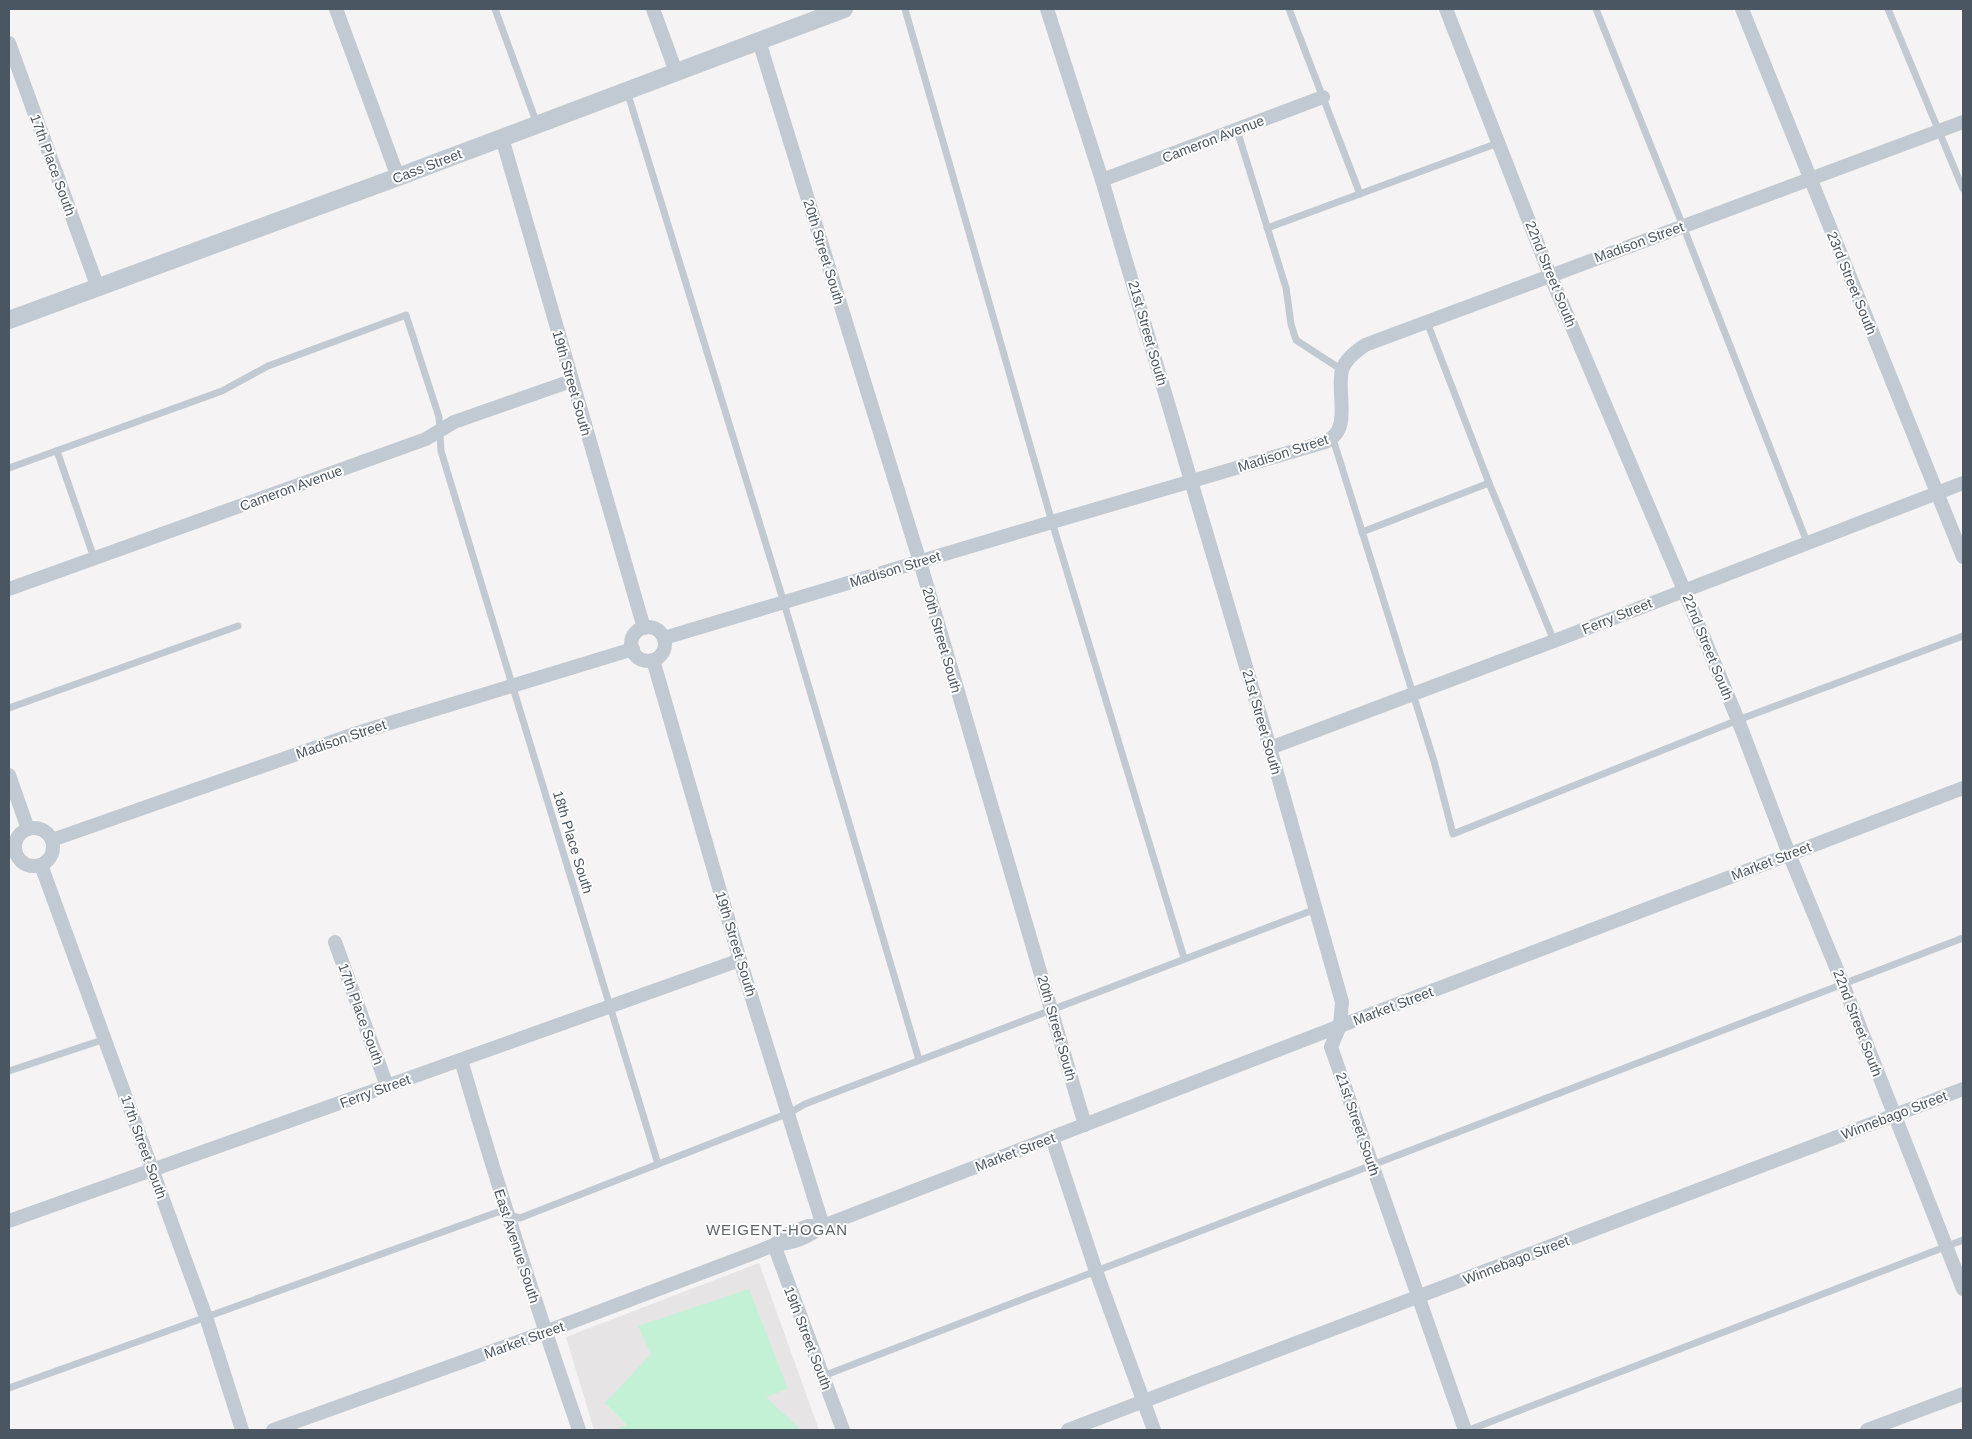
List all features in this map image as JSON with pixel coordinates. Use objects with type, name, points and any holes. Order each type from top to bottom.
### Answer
[{"type":"street","points":[[336,9],[398,177]]},
{"type":"street","points":[[653,9],[676,72]]},
{"type":"street","name":"Cass Street","points":[[9,320],[502,138],[759,41],[813,17],[844,9]]},
{"type":"street","name":"21st Street South","points":[[1047,9],[1102,180],[1270,748],[1342,1002],[1340,1026],[1331,1047],[1465,1430]]},
{"type":"street","name":"22nd Street South","points":[[1446,9],[1550,275],[1738,720],[1789,854],[1843,984],[1963,1289]]},
{"type":"street","name":"23rd Street South","points":[[1742,9],[1963,557]]},
{"type":"street","name":"20th Street South","points":[[759,41],[920,562],[1085,1125]]},
{"type":"street","name":"17th Place South","points":[[9,43],[98,288]]},
{"type":"street","name":"Cameron Avenue","points":[[1102,180],[1323,97]]},
{"type":"street","name":"Madison Street","points":[[664,638],[1334,439],[1341,426],[1342,370],[1350,355],[1365,344],[1963,122]]},
{"type":"street","name":"19th Street South","points":[[502,138],[644,628]]},
{"type":"street","name":"Cameron Avenue","points":[[9,589],[426,439],[454,422],[571,381]]},
{"type":"street","name":"Ferry Street","points":[[1270,748],[1963,483]]},
{"type":"street","points":[[644,628],[658,630],[664,638],[664,649],[658,658],[653,660],[643,660],[638,657],[633,649],[632,644],[635,634],[644,628]]},
{"type":"street","name":"Madison Street","points":[[52,840],[354,734],[633,649]]},
{"type":"street","name":"19th Street South","points":[[653,660],[740,960],[823,1226]]},
{"type":"street","points":[[9,775],[28,829]]},
{"type":"street","name":"Market Street","points":[[273,1430],[546,1332],[774,1245],[790,1233],[808,1226],[823,1226],[1963,788]]},
{"type":"street","points":[[34,828],[45,831],[52,840],[53,846],[50,857],[41,865],[29,865],[13,856],[16,842],[23,832],[28,829],[34,828]]},
{"type":"street","name":"17th Street South","points":[[41,865],[206,1317],[242,1430]]},
{"type":"street","name":"17th Place South","points":[[335,942],[387,1086]]},
{"type":"street","name":"Ferry Street","points":[[9,1221],[740,960]]},
{"type":"street","name":"East Avenue South","points":[[461,1060],[490,1161],[579,1430]]},
{"type":"street","name":"Winnebago Street","points":[[1068,1430],[1963,1089]]},
{"type":"street","points":[[1052,1138],[1096,1271],[1154,1430]]},
{"type":"street","name":"19th Street South","points":[[774,1245],[843,1430]]},
{"type":"street","points":[[1867,1430],[1963,1394]]},
{"type":"lane","points":[[495,9],[537,124]]},
{"type":"lane","points":[[905,9],[1052,522],[1184,958]]},
{"type":"lane","points":[[1289,9],[1360,194]]},
{"type":"lane","points":[[1596,9],[1807,542]]},
{"type":"lane","points":[[1888,9],[1963,189]]},
{"type":"lane","points":[[627,90],[784,603],[919,1060]]},
{"type":"lane","points":[[1237,130],[1286,288],[1291,324],[1296,340],[1342,370]]},
{"type":"lane","points":[[1266,228],[1498,143]]},
{"type":"lane","name":"18th Place South","points":[[57,451],[222,391],[268,366],[406,315],[439,417],[441,451],[658,1164]]},
{"type":"lane","points":[[1426,322],[1554,641]]},
{"type":"lane","points":[[1334,439],[1434,761],[1453,834],[1738,720],[1963,636]]},
{"type":"lane","points":[[9,468],[57,451],[94,558]]},
{"type":"lane","points":[[1362,532],[1489,483]]},
{"type":"lane","points":[[9,708],[238,626]]},
{"type":"lane","points":[[9,1388],[498,1212],[520,1218],[789,1113],[805,1104],[1316,909]]},
{"type":"lane","points":[[823,1376],[1963,938]]},
{"type":"lane","points":[[9,1071],[105,1039]]},
{"type":"lane","points":[[1469,1430],[1963,1240]]},
{"type":"shaded area","points":[[759,1263],[819,1430],[594,1430],[566,1337]]},
{"type":"green space","points":[[749,1289],[788,1389],[766,1397],[801,1430],[621,1430],[620,1427],[627,1425],[605,1403],[651,1354],[638,1326]]},
{"type":"district","name":"WEIGENT-HOGAN","points":[[777,1230]]}]
